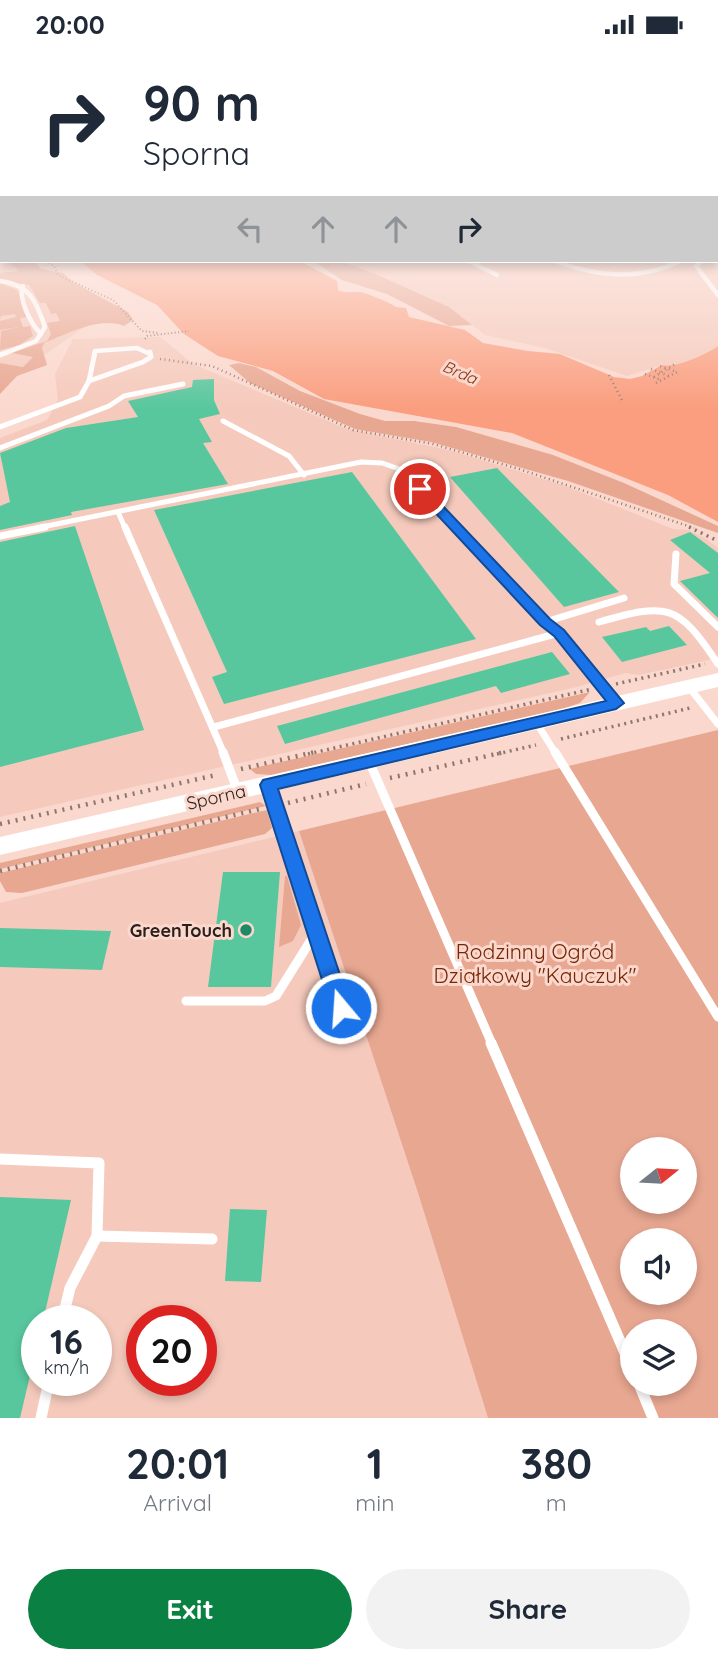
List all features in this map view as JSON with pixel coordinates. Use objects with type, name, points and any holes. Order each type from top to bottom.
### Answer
[{"type":"street","name":"Sporna","points":[[0,846],[238,792],[272,795],[369,761],[536,722],[610,695],[689,687],[718,669]]},
{"type":"lane","points":[[0,281],[23,286],[33,296],[45,327],[31,343],[0,355]]},
{"type":"lane","points":[[707,281],[718,295]]},
{"type":"lane","points":[[23,286],[21,292],[33,326],[41,334]]},
{"type":"lane","points":[[0,427],[79,397],[87,390],[88,381],[94,351],[136,348],[150,352],[151,358],[88,381]]},
{"type":"lane","points":[[0,448],[109,406],[124,396],[183,384]]},
{"type":"lane","points":[[223,421],[289,456],[304,475]]},
{"type":"lane","points":[[0,537],[361,462],[382,463],[402,470],[545,622],[559,633],[610,695]]},
{"type":"lane","points":[[118,512],[214,726],[238,792]]},
{"type":"lane","points":[[676,554],[674,584],[718,627]]},
{"type":"lane","points":[[545,622],[624,598]]},
{"type":"lane","points":[[599,622],[654,609],[668,610],[700,639],[718,669]]},
{"type":"lane","points":[[214,726],[559,633]]},
{"type":"lane","points":[[689,687],[702,705],[713,712],[718,724]]},
{"type":"lane","points":[[536,722],[718,1017]]},
{"type":"lane","points":[[369,761],[620,1341]]},
{"type":"lane","points":[[272,795],[341,1008]]},
{"type":"lane","points":[[186,1000],[265,1001],[276,996],[316,932]]},
{"type":"lane","points":[[0,1159],[99,1163],[97,1236],[70,1288],[66,1305]]},
{"type":"lane","points":[[97,1236],[212,1239]]},
{"type":"lane","points":[[41,1418],[46,1396]]},
{"type":"lane","points":[[644,1396],[653,1418]]},
{"type":"path","points":[[71,281],[113,300],[142,331],[159,333]]},
{"type":"path","points":[[136,348],[147,336],[189,331]]},
{"type":"path","points":[[151,358],[181,364],[195,361],[212,366],[353,429],[433,445],[531,472],[704,532],[718,541]]},
{"type":"path","points":[[654,377],[675,364]]},
{"type":"path","points":[[656,383],[677,372],[660,366]]},
{"type":"path","points":[[651,369],[669,376]]},
{"type":"path","points":[[645,374],[661,380]]},
{"type":"path","points":[[610,375],[622,400]]},
{"type":"path","points":[[0,824],[230,771],[610,695],[718,669]]},
{"type":"path","points":[[0,870],[272,795],[378,782],[702,705]]},
{"type":"shaded area","points":[[0,281],[31,281],[85,327],[44,355],[34,357],[23,367],[0,363]]},
{"type":"shaded area","points":[[387,281],[718,281],[718,346],[709,353],[672,368],[662,365],[627,376],[545,348],[485,335],[449,307]]},
{"type":"shaded area","points":[[160,337],[193,364],[347,429],[449,450],[563,485],[673,529],[688,530],[705,538],[718,548],[718,658],[639,675],[625,673],[577,687],[0,817],[0,438],[47,420],[58,400],[55,374],[73,339]]},
{"type":"shaded area","points":[[299,831],[419,1196],[488,1418],[0,1418],[0,903]]},
{"type":"green space","points":[[5,281],[72,281],[128,312],[133,320],[124,326],[115,323],[94,325],[44,343],[42,348],[47,365],[17,376],[0,394],[0,363],[23,367],[33,357],[12,353],[47,341],[51,334],[47,323],[60,321],[56,313],[51,314],[46,303],[40,303],[29,285]]},
{"type":"green space","points":[[345,281],[391,281],[449,307],[472,325],[449,326],[387,294]]},
{"type":"green space","points":[[0,283],[17,290],[28,317],[20,318],[23,327],[30,326],[33,336],[19,345],[0,350],[1,331],[19,327],[0,330],[0,321],[16,317],[15,314],[1,316],[0,319]]},
{"type":"green space","points":[[239,363],[256,367],[300,391],[360,414],[385,421],[414,421],[456,427],[553,455],[624,483],[718,526],[718,533],[568,481],[431,442],[355,429],[250,383],[229,365]]},
{"type":"green space","points":[[590,692],[580,703],[562,709],[272,775],[256,774],[250,769]]},
{"type":"green space","name":"Rodzinny Ogród Działkowy \"Kauczuk\"","points":[[718,730],[718,1418],[488,1418],[419,1196],[299,831]]},
{"type":"green space","points":[[260,802],[266,806],[0,869],[0,863]]},
{"type":"green space","points":[[267,810],[272,828],[265,834],[22,893],[6,892],[0,881],[0,873]]},
{"type":"green space","points":[[285,876],[301,925],[293,941],[279,947]]},
{"type":"water","name":"Brda","points":[[109,281],[337,281],[338,290],[363,293],[396,307],[406,308],[409,317],[465,330],[483,343],[560,354],[614,377],[630,379],[662,365],[675,365],[691,360],[718,346],[718,522],[668,495],[512,433],[324,399],[273,371],[218,356],[184,334],[157,305]]},
{"type":"building","points":[[214,379],[214,400],[220,414],[199,419],[212,442],[203,443],[228,484],[71,512],[72,515],[0,530],[0,506],[10,502],[0,453],[66,428],[138,417],[128,401],[192,387],[193,380]]},
{"type":"building","points":[[497,468],[619,592],[564,607],[450,477]]},
{"type":"building","points":[[352,472],[476,639],[224,704],[212,677],[227,672],[154,510]]},
{"type":"building","points":[[75,526],[144,730],[0,767],[0,542]]},
{"type":"building","points":[[690,532],[718,553],[718,618],[680,581],[710,573],[670,540]]},
{"type":"building","points":[[669,626],[687,645],[622,662],[602,637],[646,627],[650,631]]},
{"type":"building","points":[[552,652],[570,674],[501,693],[496,686],[285,744],[277,726]]},
{"type":"building","name":"GreenTouch","points":[[223,872],[280,872],[271,987],[208,987]]},
{"type":"building","points":[[0,928],[111,931],[102,970],[0,967]]},
{"type":"building","points":[[0,1197],[71,1200],[47,1305],[21,1305],[21,1396],[25,1396],[20,1418],[0,1418]]},
{"type":"building","points":[[230,1209],[267,1210],[261,1282],[225,1281]]},
{"type":"place","name":"GreenTouch","points":[[246,930]]},
{"type":"route","points":[[341,1008],[269,785],[616,703],[559,633],[545,622],[420,489]]}]
